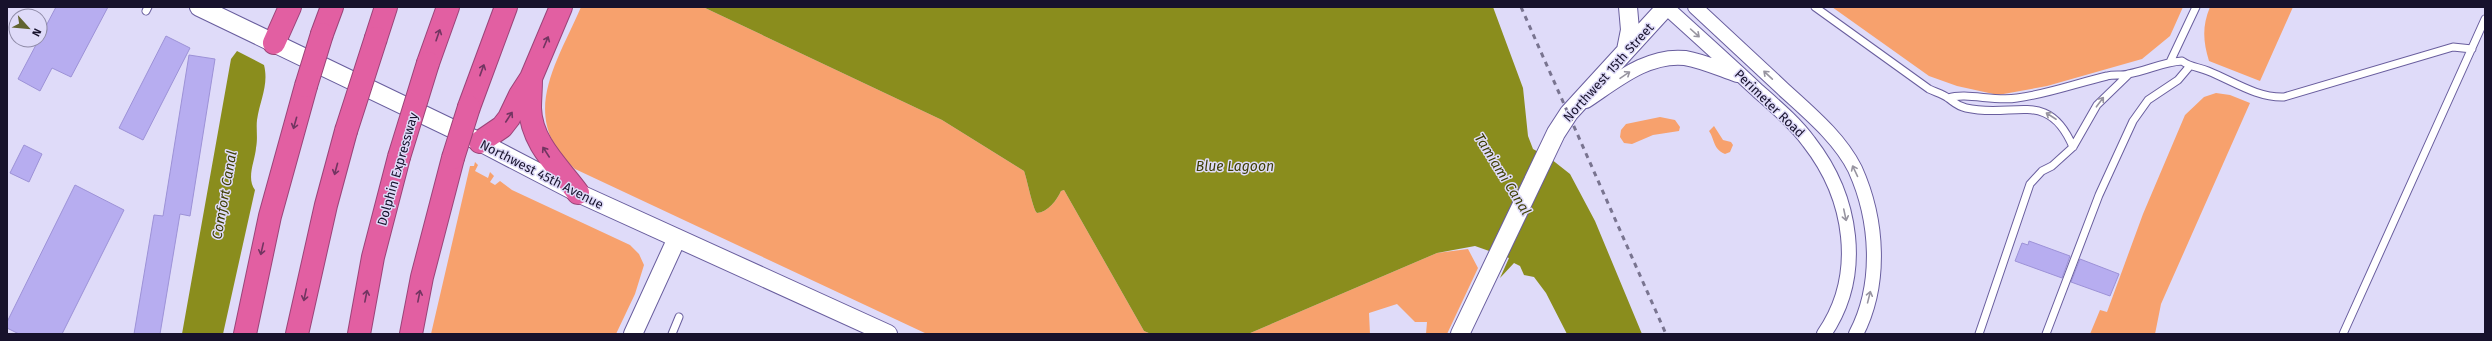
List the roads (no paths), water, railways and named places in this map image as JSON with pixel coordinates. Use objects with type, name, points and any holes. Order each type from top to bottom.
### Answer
[{"type":"highway","points":[[274,43],[290,7]]},
{"type":"highway","points":[[245,334],[270,216],[306,86],[332,7]]},
{"type":"highway","points":[[297,334],[326,205],[346,131],[386,7]]},
{"type":"highway","name":"Dolphin Expressway","points":[[359,334],[373,257],[399,157],[428,63],[448,7]]},
{"type":"highway","points":[[412,334],[422,277],[452,158],[506,7]]},
{"type":"highway","points":[[480,142],[502,127],[509,118],[520,95],[531,78],[561,7]]},
{"type":"highway","points":[[531,78],[530,108],[536,135],[553,162],[578,193]]},
{"type":"street","name":"Northwest 45th Avenue","points":[[199,7],[480,142],[578,193],[888,334]]},
{"type":"street","points":[[1626,50],[1630,30],[1628,7]]},
{"type":"street","name":"Northwest 15th Street","points":[[1460,334],[1556,133],[1569,113],[1666,7]]},
{"type":"street","name":"Perimeter Road","points":[[1666,7],[1806,137],[1821,159],[1840,195],[1849,242],[1849,264],[1838,308],[1824,334]]},
{"type":"street","name":"Perimeter Road","points":[[1695,7],[1833,137],[1854,168],[1866,200],[1873,232],[1874,261],[1870,293],[1863,321],[1856,334]]},
{"type":"street","points":[[1569,113],[1636,68],[1654,61],[1684,58],[1744,78]]},
{"type":"street","points":[[633,334],[677,238]]},
{"type":"street","name":"Northwest 15th Street","points":[[1470,334],[1491,270]]},
{"type":"lane","points":[[1815,7],[1929,89],[1948,98],[1956,106],[1975,110],[1999,112],[2031,109],[2047,113],[2060,123],[2073,147]]},
{"type":"lane","points":[[2170,62],[2196,7]]},
{"type":"lane","points":[[2343,334],[2485,20]]},
{"type":"lane","points":[[1948,98],[1959,94],[1982,99],[2012,99],[2062,89],[2109,75],[2129,74],[2170,62],[2182,61],[2189,67],[2205,70],[2262,95],[2284,97],[2453,47],[2472,49]]},
{"type":"lane","points":[[2046,334],[2099,195],[2133,121],[2148,100],[2178,80],[2189,67]]},
{"type":"lane","points":[[1979,334],[2030,184],[2042,171],[2052,166],[2073,147],[2097,105],[2129,74]]},
{"type":"lane","points":[[672,334],[679,317]]},
{"type":"water","name":"Blue Lagoon","points":[[703,7],[1493,7],[1523,88],[1528,136],[1533,149],[1551,159],[1570,174],[1595,221],[1642,334],[1567,334],[1546,293],[1534,277],[1524,275],[1520,266],[1514,263],[1500,278],[1509,258],[1475,246],[1437,253],[1248,334],[1151,334],[1144,331],[1064,190],[1061,191],[1055,202],[1048,208],[1037,213],[1035,211],[1024,171],[942,120]]},
{"type":"water","name":"Comfort Canal","points":[[237,51],[264,65],[265,72],[265,86],[257,120],[257,144],[251,175],[252,185],[255,190],[223,334],[182,334],[231,59]]},
{"type":"railway","points":[[1521,7],[1666,334]]},
{"type":"water label","name":"Tamiami Canal","points":[[1503,174]]}]
